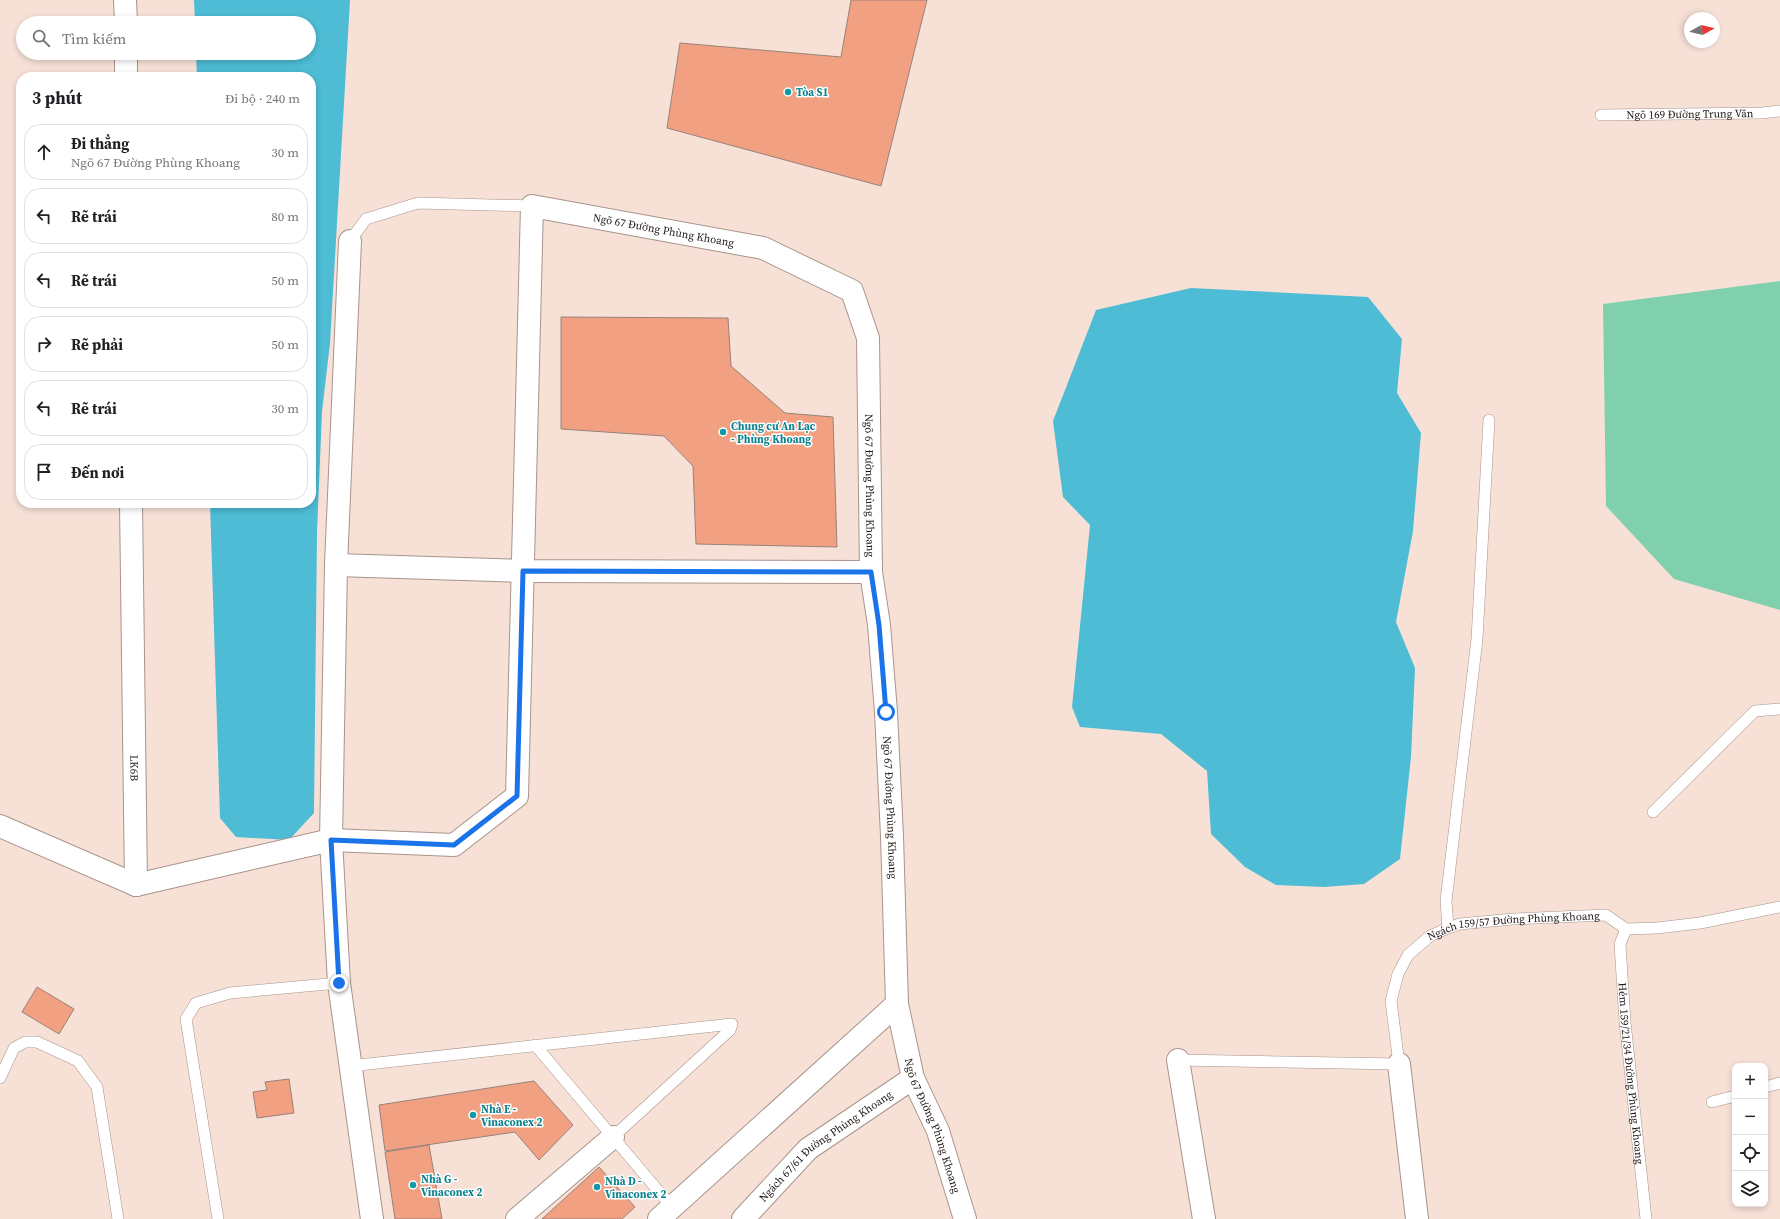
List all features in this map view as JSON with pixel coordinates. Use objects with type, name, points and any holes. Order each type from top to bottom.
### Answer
[{"type":"street","points":[[126,0],[126,16]]},
{"type":"street","points":[[126,60],[126,72]]},
{"type":"street","points":[[0,826],[136,885],[331,840],[454,845],[517,796],[532,206]]},
{"type":"street","name":"Ngõ 67 Đường Phùng Khoang","points":[[532,206],[763,248],[852,291],[868,338],[871,572],[879,625],[886,712],[892,836],[897,1004],[913,1078],[938,1131],[965,1219]]},
{"type":"street","points":[[350,241],[336,565],[331,840],[339,983],[372,1219]]},
{"type":"street","name":"LK6B","points":[[131,508],[136,885]]},
{"type":"street","points":[[336,565],[523,571],[871,572]]},
{"type":"street","points":[[666,1213],[897,1004]]},
{"type":"street","points":[[1178,1060],[1204,1219]]},
{"type":"street","points":[[1399,1064],[1417,1219]]},
{"type":"street","name":"Ngách 67/61 Đường Phùng Khoang","points":[[742,1219],[808,1149],[913,1078]]},
{"type":"street","points":[[517,1219],[613,1137]]},
{"type":"lane","name":"Ngõ 169 Đường Trung Văn","points":[[1601,115],[1780,111]]},
{"type":"lane","points":[[350,241],[366,219],[418,203],[532,206]]},
{"type":"lane","points":[[1448,928],[1446,901],[1477,639],[1489,420]]},
{"type":"lane","points":[[1653,812],[1754,711],[1780,710]]},
{"type":"lane","points":[[1626,929],[1657,928],[1700,923],[1780,907]]},
{"type":"lane","name":"Ngách 159/57 Đường Phùng Khoang","points":[[1399,1064],[1391,1001],[1398,974],[1408,955],[1430,936],[1460,924],[1513,919],[1606,915],[1626,929]]},
{"type":"lane","name":"Hẻm 159/21/34 Đường Phùng Khoang","points":[[1626,929],[1620,944],[1625,1014],[1646,1219]]},
{"type":"lane","points":[[218,1219],[186,1019],[196,1003],[230,993],[339,983]]},
{"type":"lane","points":[[350,1066],[732,1024],[730,1030],[613,1137]]},
{"type":"lane","points":[[0,1078],[14,1048],[25,1042],[37,1042],[78,1061],[97,1087],[118,1219]]},
{"type":"lane","points":[[535,1045],[613,1137],[666,1213]]},
{"type":"lane","points":[[1178,1060],[1399,1064]]},
{"type":"lane","points":[[1768,1086],[1780,1083]]},
{"type":"lane","points":[[1712,1102],[1732,1097]]},
{"type":"green space","points":[[1780,281],[1780,610],[1674,579],[1606,506],[1603,304]]},
{"type":"water","points":[[194,0],[350,0],[330,343],[322,412],[317,532],[314,813],[289,840],[236,837],[220,818],[210,508],[316,508],[316,72],[197,72],[196,60],[316,60],[316,16],[195,16]]},
{"type":"water","points":[[1191,288],[1368,297],[1402,339],[1397,393],[1421,433],[1413,531],[1396,622],[1415,668],[1411,757],[1400,859],[1364,884],[1324,887],[1276,885],[1245,867],[1211,834],[1207,771],[1161,734],[1080,727],[1072,707],[1090,525],[1063,497],[1053,421],[1096,310]]},
{"type":"building","name":"Tòa S1","points":[[851,0],[927,0],[881,186],[667,128],[680,43],[841,57]]},
{"type":"building","name":"Chung cư An Lạc - Phùng Khoang","points":[[561,317],[728,318],[731,366],[785,413],[833,417],[837,547],[696,544],[693,466],[664,436],[561,429]]},
{"type":"building","points":[[37,987],[74,1009],[59,1034],[22,1012]]},
{"type":"building","points":[[289,1079],[294,1113],[257,1118],[253,1092],[267,1090],[265,1082]]},
{"type":"building","name":"Nhà E - Vinaconex 2","points":[[534,1081],[573,1125],[539,1160],[515,1132],[385,1151],[379,1105]]},
{"type":"building","name":"Nhà G - Vinaconex 2","points":[[429,1145],[442,1219],[395,1219],[385,1152]]},
{"type":"building","name":"Nhà D - Vinaconex 2","points":[[599,1167],[635,1207],[622,1219],[542,1219]]},
{"type":"place","name":"Tòa S1","points":[[788,92]]},
{"type":"place","name":"Chung cư An Lạc - Phùng Khoang","points":[[723,432]]},
{"type":"place","name":"Nhà E - Vinaconex 2","points":[[473,1115]]},
{"type":"place","name":"Nhà G - Vinaconex 2","points":[[413,1185]]},
{"type":"place","name":"Nhà D - Vinaconex 2","points":[[597,1187]]},
{"type":"route","points":[[339,983],[331,840],[454,845],[517,796],[523,571],[871,572],[879,625],[886,712]]}]
